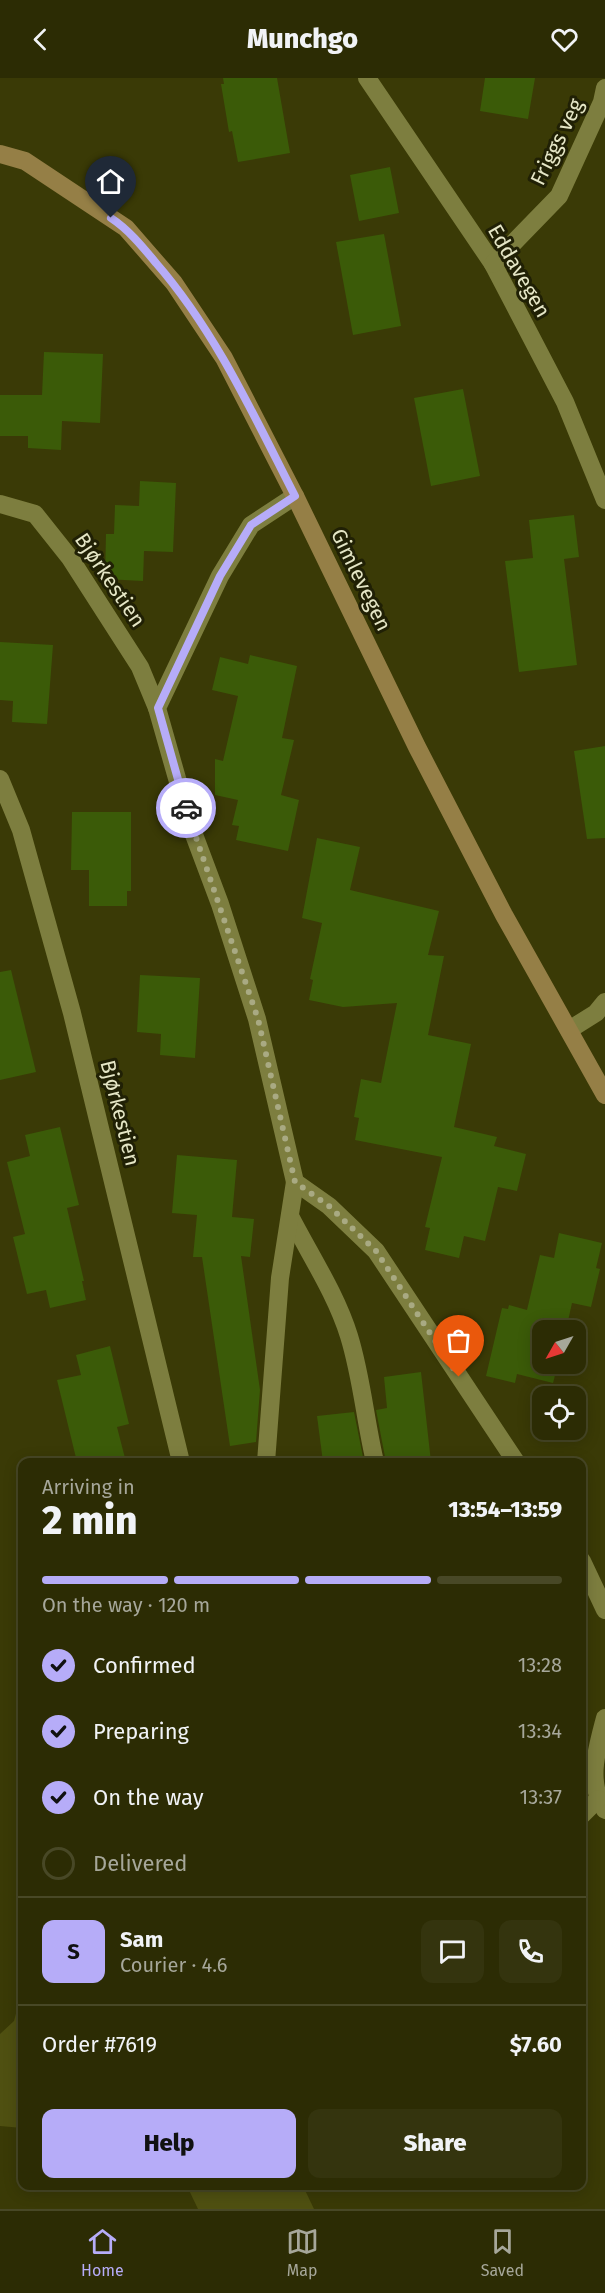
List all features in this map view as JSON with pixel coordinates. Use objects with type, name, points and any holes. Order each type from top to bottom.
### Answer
[{"type":"street","name":"Eddavegen","points":[[367,78],[493,264],[565,402],[605,500]]},
{"type":"street","name":"Friggs veg","points":[[493,264],[559,196],[602,102],[605,88]]},
{"type":"street","name":"Gimlevegen","points":[[0,154],[25,161],[126,228],[174,283],[224,358],[295,496],[417,747],[504,915],[605,1095]]},
{"type":"street","points":[[158,708],[220,576],[251,525],[295,496]]},
{"type":"street","name":"Bjørkestien","points":[[0,504],[35,514],[70,558],[140,667],[158,708],[190,824],[220,904],[258,1019],[295,1182],[280,1278],[266,1458]]},
{"type":"street","name":"Bjørkestien","points":[[0,779],[21,830],[72,1013],[180,1458]]},
{"type":"street","points":[[569,1030],[596,1013],[605,1002]]},
{"type":"street","points":[[295,1182],[329,1206],[376,1251],[513,1458]]},
{"type":"street","points":[[290,1216],[334,1297],[348,1334],[360,1376],[374,1458]]},
{"type":"street","points":[[586,1570],[605,1610]]},
{"type":"street","points":[[586,1813],[601,1805],[593,1777],[605,1718]]},
{"type":"shaded area","points":[[18,2006],[18,2128],[0,2126],[0,2034],[14,2021]]},
{"type":"shaded area","points":[[189,2190],[305,2190],[314,2209],[198,2209]]},
{"type":"building","points":[[223,78],[277,78],[290,153],[238,162],[232,131],[229,132],[221,84],[224,84]]},
{"type":"building","points":[[485,78],[535,78],[528,119],[480,111]]},
{"type":"building","points":[[390,167],[399,213],[359,221],[350,175]]},
{"type":"building","points":[[384,234],[401,326],[353,335],[336,242]]},
{"type":"building","points":[[44,352],[103,354],[100,423],[62,421],[61,450],[28,448],[28,436],[0,436],[0,395],[42,395]]},
{"type":"building","points":[[463,389],[480,476],[431,486],[414,398]]},
{"type":"building","points":[[140,481],[176,483],[173,552],[144,551],[143,581],[105,579],[106,534],[114,534],[115,505],[139,506]]},
{"type":"building","points":[[574,515],[579,557],[564,559],[577,665],[519,672],[505,561],[533,558],[529,520]]},
{"type":"building","points":[[0,642],[53,645],[47,724],[12,722],[13,701],[0,700]]},
{"type":"building","points":[[250,655],[297,666],[282,738],[294,740],[281,795],[299,800],[288,851],[236,840],[239,826],[232,825],[238,800],[215,795],[215,759],[223,761],[238,696],[212,690],[220,657],[248,664]]},
{"type":"building","points":[[605,746],[605,838],[587,839],[574,751]]},
{"type":"building","points":[[72,812],[131,812],[131,891],[127,891],[127,906],[89,906],[89,870],[71,870]]},
{"type":"building","points":[[317,838],[360,847],[350,890],[439,911],[428,955],[444,956],[428,1035],[471,1044],[454,1127],[497,1137],[494,1146],[526,1154],[517,1191],[498,1187],[485,1241],[464,1236],[459,1258],[425,1250],[430,1228],[425,1227],[442,1157],[355,1140],[359,1118],[354,1117],[361,1079],[381,1083],[397,1003],[343,1007],[309,1000],[313,980],[310,979],[322,923],[302,918]]},
{"type":"building","points":[[11,970],[36,1072],[0,1080],[0,972]]},
{"type":"building","points":[[140,975],[200,978],[195,1058],[160,1055],[161,1034],[137,1032]]},
{"type":"building","points":[[60,1127],[79,1205],[67,1208],[84,1281],[82,1281],[86,1300],[50,1308],[46,1290],[27,1294],[13,1237],[25,1234],[7,1162],[30,1156],[25,1135]]},
{"type":"building","points":[[177,1155],[237,1160],[232,1217],[254,1219],[250,1257],[241,1256],[260,1390],[256,1442],[230,1446],[202,1257],[193,1257],[197,1215],[172,1213]]},
{"type":"building","points":[[559,1233],[602,1243],[596,1268],[600,1269],[591,1307],[572,1303],[568,1320],[532,1320],[532,1374],[555,1374],[553,1383],[517,1374],[515,1383],[486,1376],[502,1308],[508,1309],[509,1305],[527,1310],[540,1255],[554,1258]]},
{"type":"building","points":[[110,1346],[129,1424],[117,1427],[125,1458],[76,1458],[57,1380],[81,1375],[76,1355]]},
{"type":"building","points":[[421,1372],[431,1458],[385,1458],[376,1410],[387,1408],[384,1377]]},
{"type":"building","points":[[354,1412],[363,1458],[322,1458],[317,1416]]},
{"type":"way so far","points":[[186,808],[258,1019],[295,1182],[329,1206],[376,1251],[459,1377]]},
{"type":"route","points":[[111,218],[126,228],[174,283],[224,358],[295,496],[251,525],[220,576],[158,708],[186,808]]}]
